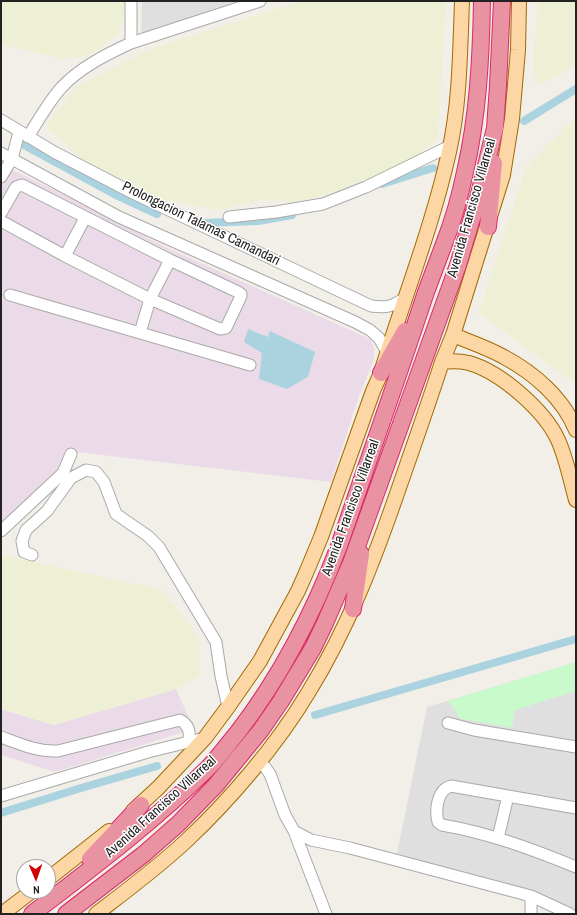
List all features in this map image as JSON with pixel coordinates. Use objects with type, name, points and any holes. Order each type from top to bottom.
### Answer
[{"type":"highway","name":"Avenida Francisco Villarreal","points":[[32,914],[105,858],[146,824],[207,768],[249,717],[293,648],[329,573],[415,329],[426,291],[453,218],[466,170],[474,120],[478,83],[482,1]]},
{"type":"highway","name":"Avenida Francisco Villarreal","points":[[66,914],[138,859],[178,824],[216,785],[261,730],[281,701],[313,648],[351,564],[458,265],[478,198],[495,128],[502,1]]},
{"type":"highway","points":[[488,227],[492,190],[495,128]]},
{"type":"highway","points":[[381,374],[426,291]]},
{"type":"highway","points":[[353,609],[360,559],[370,509]]},
{"type":"highway","points":[[64,890],[84,865],[141,805]]},
{"type":"main road","name":"Avenida Francisco Villarreal","points":[[56,873],[141,805],[204,738],[260,661],[298,591],[321,537],[373,391],[381,374],[437,201],[450,146],[458,92],[462,1]]},
{"type":"main road","name":"Avenida Francisco Villarreal","points":[[96,914],[185,842],[226,800],[259,762],[292,719],[308,694],[340,637],[353,609],[374,558],[442,362],[453,335],[503,175],[512,119],[518,50],[519,1]]},
{"type":"main road","points":[[453,335],[504,357],[526,370],[547,388],[561,403],[576,430]]},
{"type":"main road","points":[[442,362],[456,361],[469,363],[483,368],[499,378],[542,415],[559,441],[576,500]]},
{"type":"main road","points":[[2,914],[22,899]]},
{"type":"street","points":[[131,1],[131,43]]},
{"type":"street","points":[[260,1],[131,43],[117,50],[80,72],[61,88],[24,134],[1,153],[119,216],[355,322],[370,330],[379,338],[387,352]]},
{"type":"street","name":"Prolongacion Talamas Camandari","points":[[1,120],[79,165],[112,180],[133,193],[371,306],[386,308],[395,305],[406,297]]},
{"type":"street","points":[[1,176],[12,159],[24,134]]},
{"type":"street","points":[[228,217],[276,212],[323,204],[366,187],[450,146]]},
{"type":"street","points":[[1,213],[16,187],[22,185],[85,218],[241,294],[242,296],[226,328],[220,329],[150,299],[65,256],[1,221]]},
{"type":"street","points":[[65,256],[85,218]]},
{"type":"street","points":[[140,333],[150,299],[170,260]]},
{"type":"street","points":[[10,295],[250,365]]},
{"type":"street","points":[[32,555],[24,552],[22,541],[26,530],[47,511],[67,476],[71,454]]},
{"type":"street","points":[[1,531],[67,476],[86,470],[96,472],[104,482],[116,514],[148,536],[159,547],[216,642],[221,676],[228,707]]},
{"type":"street","points":[[1,737],[37,750],[47,752],[58,751],[180,720],[186,723],[190,732],[189,741]]},
{"type":"street","points":[[448,724],[474,730],[576,747]]},
{"type":"street","points":[[1,796],[148,752],[204,738]]},
{"type":"street","points":[[259,762],[265,766],[270,774],[285,815],[294,831],[326,914]]},
{"type":"street","points":[[576,808],[451,786],[446,787],[440,794],[437,813],[438,822],[442,825],[498,838],[576,867]]},
{"type":"street","points":[[498,838],[508,796]]},
{"type":"street","points":[[294,831],[311,840],[350,848],[531,896],[570,914]]},
{"type":"street","points":[[531,896],[531,914]]},
{"type":"shaded area","points":[[142,1],[261,1],[141,40]]},
{"type":"shaded area","points":[[1,165],[57,191],[163,246],[370,339],[374,348],[374,359],[359,396],[331,482],[76,452],[73,471],[1,538]]},
{"type":"shaded area","points":[[576,662],[576,910],[544,895],[396,858],[427,707]]},
{"type":"shaded area","points":[[176,689],[194,729],[55,772],[1,755],[1,709],[54,725]]},
{"type":"green space","points":[[1,1],[126,1],[126,9],[118,34],[90,55],[64,59],[1,45]]},
{"type":"green space","points":[[302,1],[446,1],[438,139],[403,167],[328,195],[294,202],[265,199],[219,210],[152,198],[80,158],[46,127],[74,88],[147,50]]},
{"type":"green space","points":[[538,1],[576,1],[576,62],[566,72],[536,86],[533,63]]},
{"type":"green space","points":[[576,116],[576,384],[479,313],[526,167]]},
{"type":"green space","points":[[1,555],[163,590],[199,638],[199,676],[176,689],[54,725],[1,709]]},
{"type":"green space","points":[[576,662],[576,691],[515,710],[512,728],[459,718],[448,701]]},
{"type":"water","points":[[248,329],[268,337],[270,331],[315,352],[308,377],[287,389],[259,379],[262,353],[244,342]]},
{"type":"waterway","points":[[524,121],[576,89]]},
{"type":"waterway","points":[[24,145],[116,195],[157,214]]},
{"type":"waterway","points":[[382,184],[433,168]]},
{"type":"waterway","points":[[203,223],[258,221],[292,215]]},
{"type":"waterway","points":[[315,715],[576,639]]},
{"type":"waterway","points":[[1,813],[157,766]]}]
